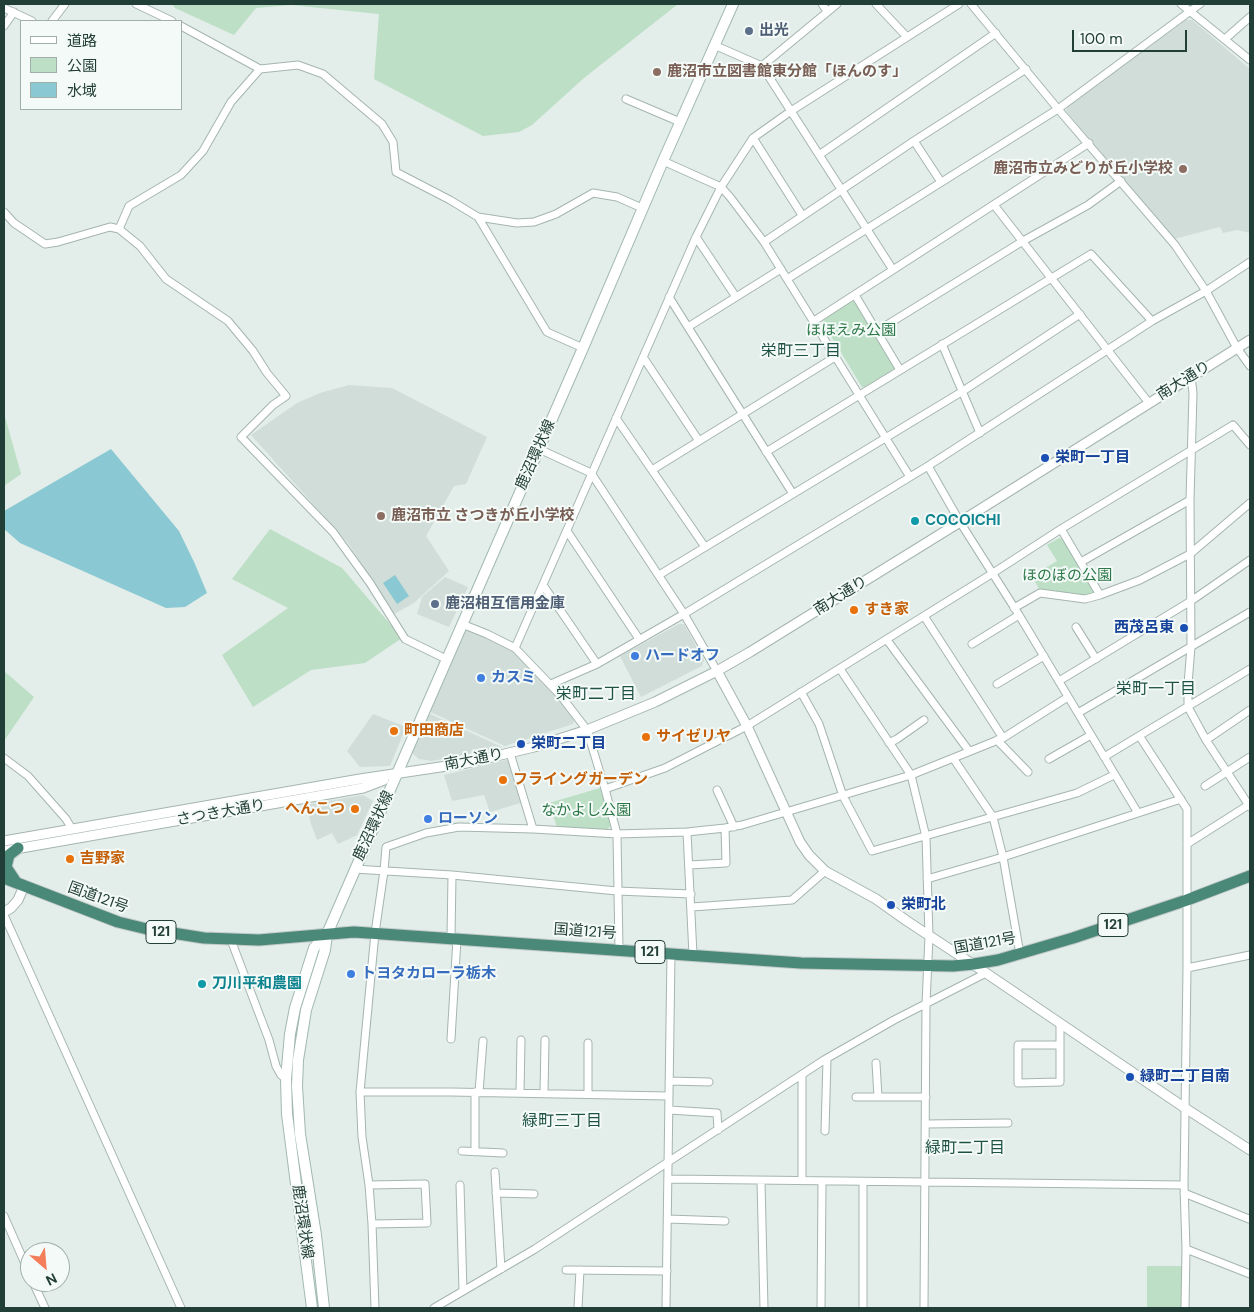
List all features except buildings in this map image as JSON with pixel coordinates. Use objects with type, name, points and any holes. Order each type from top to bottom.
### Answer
[{"type":"highway","points":[[18,848],[9,855],[6,867],[20,884]]},
{"type":"highway","name":"国道121号","points":[[4,878],[128,925],[147,930],[231,940],[276,939],[354,932],[801,963],[928,966],[974,964],[1020,954],[1187,900],[1250,876]]},
{"type":"main road","name":"鹿沼環状線","points":[[324,1308],[316,1235],[300,1134],[297,1086],[298,1060],[306,1010],[325,950],[327,934],[732,4]]},
{"type":"main road","name":"鹿沼環状線","points":[[312,1308],[287,1114],[286,1079],[290,1034],[298,999],[314,948],[327,934]]},
{"type":"street","points":[[53,20],[65,4]]},
{"type":"street","points":[[136,4],[170,20]]},
{"type":"street","points":[[822,4],[827,11]]},
{"type":"street","points":[[762,66],[837,4]]},
{"type":"street","points":[[876,4],[907,37]]},
{"type":"street","points":[[515,648],[696,236],[721,187],[752,138],[959,4]]},
{"type":"street","points":[[970,4],[1026,69],[1058,110],[1089,143],[1175,245],[1206,291],[1237,348],[1250,366]]},
{"type":"street","points":[[1181,4],[1250,60]]},
{"type":"street","points":[[787,279],[1058,110],[1200,4]]},
{"type":"street","points":[[4,8],[30,20]]},
{"type":"street","points":[[4,26],[14,12]]},
{"type":"street","points":[[1225,39],[1250,17]]},
{"type":"street","points":[[182,27],[260,68],[298,65],[323,74],[382,124],[393,142],[396,172],[478,217],[517,223],[534,222],[556,214],[593,194],[617,197],[642,208]]},
{"type":"street","points":[[819,155],[996,33]]},
{"type":"street","points":[[714,45],[762,66],[893,270]]},
{"type":"street","points":[[119,229],[129,206],[181,175],[202,151],[231,102],[260,68]]},
{"type":"street","points":[[764,242],[841,189],[1026,69]]},
{"type":"street","points":[[626,99],[680,122]]},
{"type":"street","points":[[752,138],[802,215]]},
{"type":"street","points":[[914,141],[941,182]]},
{"type":"street","points":[[814,321],[1089,143]]},
{"type":"street","points":[[662,161],[721,187],[764,242],[910,477]]},
{"type":"street","points":[[877,331],[1023,241],[1088,205],[1121,181]]},
{"type":"street","points":[[994,205],[1149,403]]},
{"type":"street","points":[[4,212],[14,223],[45,244],[110,227],[119,229],[140,246],[166,279],[228,321],[286,396],[273,405],[242,437],[334,532],[370,583],[405,639],[446,659]]},
{"type":"street","points":[[478,217],[547,332],[583,348]]},
{"type":"street","points":[[696,236],[736,297]]},
{"type":"street","points":[[766,452],[1091,254],[1152,321]]},
{"type":"street","points":[[551,684],[597,664],[684,614],[928,466],[1152,321],[1206,291],[1250,262]]},
{"type":"street","points":[[688,327],[781,269]]},
{"type":"street","points":[[855,295],[900,370]]},
{"type":"street","points":[[668,297],[793,494]]},
{"type":"street","points":[[659,575],[963,391],[1080,314]]},
{"type":"street","name":"南大通り","points":[[398,774],[468,763],[561,740],[655,702],[717,671],[960,522],[1250,340]]},
{"type":"street","points":[[942,344],[980,433]]},
{"type":"street","points":[[652,470],[836,356]]},
{"type":"street","points":[[643,358],[699,441]]},
{"type":"street","points":[[1187,844],[1250,805],[1206,740],[1188,707],[1191,647],[1190,500],[1192,376]]},
{"type":"street","points":[[616,418],[705,547]]},
{"type":"street","points":[[605,789],[665,768],[747,726],[887,640],[1061,529],[1233,425],[1250,445]]},
{"type":"street","points":[[539,448],[591,473],[684,614],[747,726],[805,848],[825,871],[876,899],[1250,1150]]},
{"type":"street","points":[[928,466],[960,522],[1019,615],[1138,813]]},
{"type":"street","points":[[1081,562],[1190,500]]},
{"type":"street","points":[[1014,608],[1040,593],[1085,599],[1140,580],[1190,554],[1250,503]]},
{"type":"street","points":[[1061,529],[1100,595]]},
{"type":"street","points":[[567,531],[639,639]]},
{"type":"street","points":[[1059,681],[1191,601],[1250,560]]},
{"type":"street","points":[[543,585],[597,664]]},
{"type":"street","points":[[1078,712],[1250,612]]},
{"type":"street","points":[[972,644],[1019,615]]},
{"type":"street","points":[[924,616],[1000,739],[1028,772]]},
{"type":"street","points":[[462,624],[515,648],[551,684],[586,730],[617,834],[619,949]]},
{"type":"street","points":[[1076,627],[1096,659]]},
{"type":"street","points":[[887,640],[969,751]]},
{"type":"street","points":[[997,684],[1044,656]]},
{"type":"street","points":[[840,669],[910,775],[926,837],[929,936],[926,1004],[924,1308]]},
{"type":"street","points":[[1104,757],[1250,669]]},
{"type":"street","points":[[801,692],[818,724],[843,796],[872,852],[1077,793],[1114,775]]},
{"type":"street","points":[[375,1308],[372,1224],[362,1137],[360,1092],[375,933],[386,847],[426,833],[459,827],[533,828],[617,834],[687,832],[725,828],[787,813],[910,775],[1000,739],[1068,697]]},
{"type":"street","points":[[1206,740],[1250,710]]},
{"type":"street","points":[[889,743],[924,720]]},
{"type":"street","points":[[1049,759],[1091,735]]},
{"type":"street","points":[[1140,737],[1187,809],[1185,1308]]},
{"type":"street","points":[[510,753],[533,828]]},
{"type":"street","points":[[1205,786],[1250,757]]},
{"type":"street","points":[[4,758],[28,776],[66,819],[72,829]]},
{"type":"street","points":[[953,758],[994,817],[1020,954]]},
{"type":"street","name":"さつき大通り","points":[[4,841],[398,774]]},
{"type":"street","name":"さつき大通り","points":[[4,851],[362,788],[398,774]]},
{"type":"street","points":[[717,790],[734,826]]},
{"type":"street","points":[[927,879],[1003,857],[1181,799]]},
{"type":"street","points":[[689,865],[726,863],[725,828]]},
{"type":"street","points":[[687,832],[693,955]]},
{"type":"street","points":[[354,870],[452,875],[617,891],[691,894]]},
{"type":"street","points":[[692,907],[792,900],[825,871]]},
{"type":"street","points":[[451,1039],[454,938],[452,875]]},
{"type":"street","points":[[20,884],[18,900],[4,913],[181,1308]]},
{"type":"street","points":[[231,940],[269,1040],[276,1066],[281,1075],[286,1079]]},
{"type":"street","points":[[666,1308],[671,953]]},
{"type":"street","points":[[1187,968],[1250,955]]},
{"type":"street","points":[[434,1308],[535,1249],[827,1059],[986,973]]},
{"type":"street","points":[[1059,1046],[1018,1045],[1018,1083],[1060,1082],[1060,1024]]},
{"type":"street","points":[[474,1152],[482,1040]]},
{"type":"street","points":[[520,1093],[521,1040]]},
{"type":"street","points":[[544,1093],[545,1040]]},
{"type":"street","points":[[588,1043],[588,1094]]},
{"type":"street","points":[[825,1131],[827,1059]]},
{"type":"street","points":[[876,1063],[878,1097]]},
{"type":"street","points":[[802,1075],[802,1181]]},
{"type":"street","points":[[669,1080],[709,1082]]},
{"type":"street","points":[[360,1092],[477,1092],[669,1096]]},
{"type":"street","points":[[856,1096],[926,1097]]},
{"type":"street","points":[[669,1110],[718,1113],[718,1130]]},
{"type":"street","points":[[926,1124],[1008,1123]]},
{"type":"street","points":[[462,1151],[503,1153]]},
{"type":"street","points":[[495,1172],[500,1270]]},
{"type":"street","points":[[669,1179],[1184,1185]]},
{"type":"street","points":[[761,1181],[764,1308]]},
{"type":"street","points":[[821,1308],[822,1182]]},
{"type":"street","points":[[863,1182],[863,1308]]},
{"type":"street","points":[[369,1185],[425,1184],[427,1223],[372,1224]]},
{"type":"street","points":[[460,1185],[463,1292]]},
{"type":"street","points":[[496,1193],[534,1194]]},
{"type":"street","points":[[1184,1193],[1249,1219]]},
{"type":"street","points":[[4,1216],[20,1252]]},
{"type":"street","points":[[668,1219],[725,1221]]},
{"type":"street","points":[[1186,1249],[1250,1274]]},
{"type":"street","points":[[566,1270],[667,1271]]},
{"type":"street","points":[[578,1308],[580,1270]]},
{"type":"street","points":[[38,1292],[45,1308]]},
{"type":"shaded area","name":"鹿沼市立みどりが丘小学校","points":[[1186,20],[1192,20],[1250,69],[1250,233],[1237,230],[1223,233],[1220,227],[1174,239],[1066,111],[1068,106]]},
{"type":"shaded area","name":"鹿沼市立 さつきが丘小学校","points":[[349,385],[392,388],[487,437],[466,484],[454,486],[426,536],[449,571],[414,603],[394,614],[348,543],[251,435],[297,403],[320,393]]},
{"type":"shaded area","points":[[445,577],[468,587],[449,627],[417,614],[422,597]]},
{"type":"shaded area","points":[[679,624],[684,624],[704,660],[702,666],[641,697],[620,656]]},
{"type":"shaded area","points":[[465,628],[514,651],[554,693],[574,720],[573,724],[505,746],[428,711]]},
{"type":"shaded area","points":[[428,713],[502,747],[432,761],[419,759],[412,753]]},
{"type":"shaded area","points":[[373,714],[406,727],[390,766],[360,767],[347,751]]},
{"type":"shaded area","points":[[510,759],[524,802],[490,812],[484,795],[452,801],[444,775]]},
{"type":"shaded area","points":[[363,795],[373,801],[357,835],[338,844],[332,833],[317,840],[306,805]]},
{"type":"green space","points":[[172,4],[678,4],[584,78],[532,125],[519,132],[483,136],[374,79],[379,14],[291,5],[256,8],[234,35],[175,8]]},
{"type":"green space","name":"ほほえみ公園","points":[[851,301],[858,303],[895,367],[894,372],[867,388],[862,387],[823,323],[824,319]]},
{"type":"green space","points":[[4,413],[21,474],[4,486]]},
{"type":"green space","points":[[270,529],[342,568],[402,638],[365,663],[311,670],[253,707],[222,655],[288,608],[232,579]]},
{"type":"green space","name":"ほのぼの公園","points":[[1059,538],[1063,539],[1095,591],[1091,596],[1039,589],[1032,576],[1057,561],[1047,545]]},
{"type":"green space","points":[[4,671],[34,697],[4,741]]},
{"type":"green space","name":"なかよし公園","points":[[600,788],[612,824],[607,830],[557,827],[549,803]]},
{"type":"green space","points":[[1147,1266],[1182,1266],[1182,1307],[1147,1307]]},
{"type":"water","points":[[111,449],[179,531],[195,564],[207,593],[185,607],[166,608],[20,543],[4,529],[4,511]]},
{"type":"water","points":[[395,575],[409,596],[397,604],[383,583]]},
{"type":"place","name":"出光","points":[[749,31]]},
{"type":"place","name":"鹿沼市立図書館東分館「ほんのす」","points":[[657,72]]},
{"type":"place","name":"鹿沼市立みどりが丘小学校","points":[[1183,169]]},
{"type":"place","name":"栄町一丁目","points":[[1045,458]]},
{"type":"place","name":"鹿沼市立 さつきが丘小学校","points":[[381,516]]},
{"type":"place","name":"COCOICHI","points":[[915,521]]},
{"type":"place","name":"鹿沼相互信用金庫","points":[[435,604]]},
{"type":"place","name":"すき家","points":[[854,610]]},
{"type":"place","name":"西茂呂東","points":[[1184,628]]},
{"type":"place","name":"ハードオフ","points":[[635,656]]},
{"type":"place","name":"カスミ","points":[[481,678]]},
{"type":"place","name":"町田商店","points":[[394,731]]},
{"type":"place","name":"サイゼリヤ","points":[[646,737]]},
{"type":"place","name":"栄町二丁目","points":[[521,744]]},
{"type":"place","name":"フライングガーデン","points":[[503,780]]},
{"type":"place","name":"へんこつ","points":[[355,809]]},
{"type":"place","name":"ローソン","points":[[428,819]]},
{"type":"place","name":"吉野家","points":[[70,859]]},
{"type":"place","name":"栄町北","points":[[891,905]]},
{"type":"place","name":"トヨタカローラ栃木","points":[[351,974]]},
{"type":"place","name":"刀川平和農園","points":[[202,984]]},
{"type":"place","name":"緑町二丁目南","points":[[1130,1077]]},
{"type":"district","name":"栄町三丁目","points":[[801,352]]},
{"type":"district","name":"栄町一丁目","points":[[1156,690]]},
{"type":"district","name":"栄町二丁目","points":[[596,695]]},
{"type":"district","name":"緑町三丁目","points":[[562,1122]]},
{"type":"district","name":"緑町二丁目","points":[[965,1149]]}]
